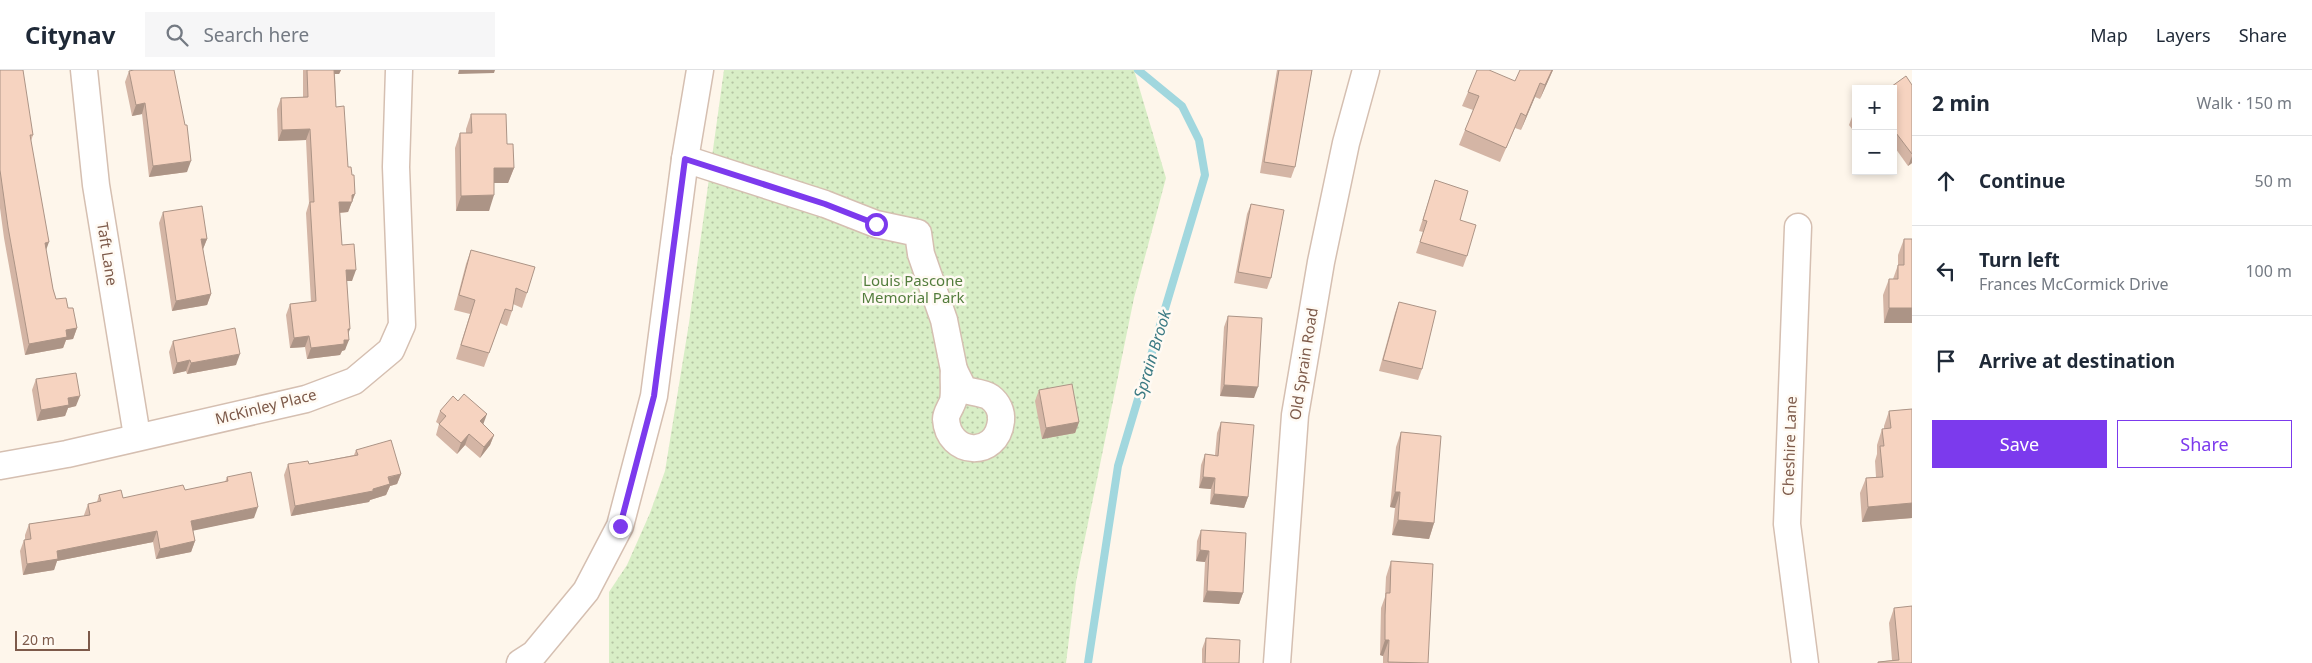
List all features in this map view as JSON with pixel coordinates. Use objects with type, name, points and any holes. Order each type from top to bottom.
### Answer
[{"type":"street","name":"Taft Lane","points":[[84,70],[96,185],[137,436]]},
{"type":"street","name":"McKinley Place","points":[[0,466],[67,454],[137,436],[306,399],[354,382],[391,350],[402,325],[396,167],[399,70]]},
{"type":"street","points":[[520,663],[534,654],[586,591],[620,526],[654,396],[685,159],[700,70]]},
{"type":"street","name":"Old Sprain Road","points":[[1277,663],[1295,415],[1321,262],[1346,143],[1366,70]]},
{"type":"street","points":[[685,159],[825,204],[876,224],[918,233],[921,254],[944,320],[954,370]]},
{"type":"street","name":"Cheshire Lane","points":[[1798,228],[1787,524],[1805,663]]},
{"type":"green space","name":"Louis Pascone Memorial Park","points":[[724,70],[1134,70],[1166,178],[1134,298],[1076,582],[1066,663],[609,663],[609,592],[627,565],[650,513],[665,471],[689,323]]},
{"type":"building","points":[[0,70],[23,70],[33,135],[30,135],[49,242],[45,243],[53,289],[56,299],[66,298],[68,308],[73,308],[77,328],[66,330],[67,337],[29,344],[0,170]]},
{"type":"building","points":[[174,70],[185,125],[187,125],[191,161],[153,166],[145,103],[136,105],[129,71]]},
{"type":"building","points":[[307,70],[334,70],[336,107],[344,106],[348,167],[351,167],[352,175],[354,175],[355,194],[352,195],[352,202],[339,202],[342,245],[354,244],[356,270],[346,270],[349,340],[344,340],[344,344],[311,348],[309,336],[294,338],[290,304],[316,301],[310,202],[314,202],[310,129],[282,130],[281,98],[308,97]]},
{"type":"building","points":[[1279,70],[1312,70],[1295,167],[1264,162]]},
{"type":"building","points":[[1477,70],[1489,70],[1515,81],[1520,70],[1552,70],[1545,85],[1540,83],[1526,116],[1521,113],[1506,148],[1465,130],[1479,96],[1468,92]]},
{"type":"building","points":[[1906,76],[1912,85],[1912,154],[1897,134],[1897,85],[1894,85]]},
{"type":"building","points":[[471,114],[506,114],[507,144],[513,144],[514,168],[494,168],[494,195],[461,196],[460,133],[472,133]]},
{"type":"building","points":[[1435,180],[1468,191],[1460,220],[1476,225],[1467,256],[1420,242],[1427,221],[1423,220]]},
{"type":"building","points":[[1251,204],[1284,210],[1271,278],[1238,272]]},
{"type":"building","points":[[202,206],[207,239],[201,239],[211,294],[176,301],[163,212]]},
{"type":"building","points":[[1904,239],[1912,239],[1912,308],[1889,308],[1889,279],[1898,279],[1898,265],[1904,265]]},
{"type":"building","points":[[471,250],[535,267],[527,293],[516,288],[512,311],[505,309],[489,353],[461,345],[475,300],[459,295]]},
{"type":"building","points":[[1399,302],[1436,311],[1422,369],[1383,360]]},
{"type":"building","points":[[1228,316],[1262,318],[1258,387],[1224,385]]},
{"type":"building","points":[[235,328],[240,354],[191,363],[190,360],[177,363],[173,341]]},
{"type":"building","points":[[76,373],[80,396],[68,398],[69,405],[41,410],[36,379]]},
{"type":"building","points":[[1072,384],[1079,422],[1046,428],[1039,390]]},
{"type":"building","points":[[464,394],[487,414],[480,421],[494,435],[484,447],[469,434],[461,443],[439,424],[446,416],[440,411],[453,396],[458,401]]},
{"type":"building","points":[[1912,409],[1912,503],[1868,507],[1866,478],[1883,477],[1880,446],[1884,446],[1882,429],[1891,428],[1889,411]]},
{"type":"building","points":[[1221,422],[1254,425],[1248,497],[1214,494],[1215,478],[1203,477],[1205,454],[1218,456]]},
{"type":"building","points":[[1401,432],[1441,436],[1434,523],[1398,520],[1400,492],[1395,492]]},
{"type":"building","points":[[391,440],[401,474],[388,477],[390,484],[373,489],[373,491],[295,506],[288,464],[308,461],[309,464],[358,455],[356,450]]},
{"type":"building","points":[[251,472],[258,507],[191,521],[195,541],[160,549],[157,531],[57,551],[58,559],[27,564],[24,540],[31,539],[29,524],[90,515],[88,504],[101,501],[99,495],[121,490],[123,498],[183,485],[185,490],[228,481],[227,477]]},
{"type":"building","points":[[1201,530],[1246,533],[1243,593],[1207,591],[1209,551],[1200,550]]},
{"type":"building","points":[[1391,561],[1433,564],[1428,663],[1388,662],[1389,640],[1385,640],[1385,615],[1386,593],[1390,593]]},
{"type":"building","points":[[1912,606],[1912,663],[1878,663],[1899,660],[1894,608]]},
{"type":"building","points":[[1206,638],[1240,640],[1239,663],[1205,663]]},
{"type":"waterway","name":"Sprain Brook","points":[[1088,663],[1118,466],[1205,175],[1199,140],[1182,106],[1138,70]]},
{"type":"route","points":[[620,526],[654,396],[685,159],[825,204],[876,224]]}]
